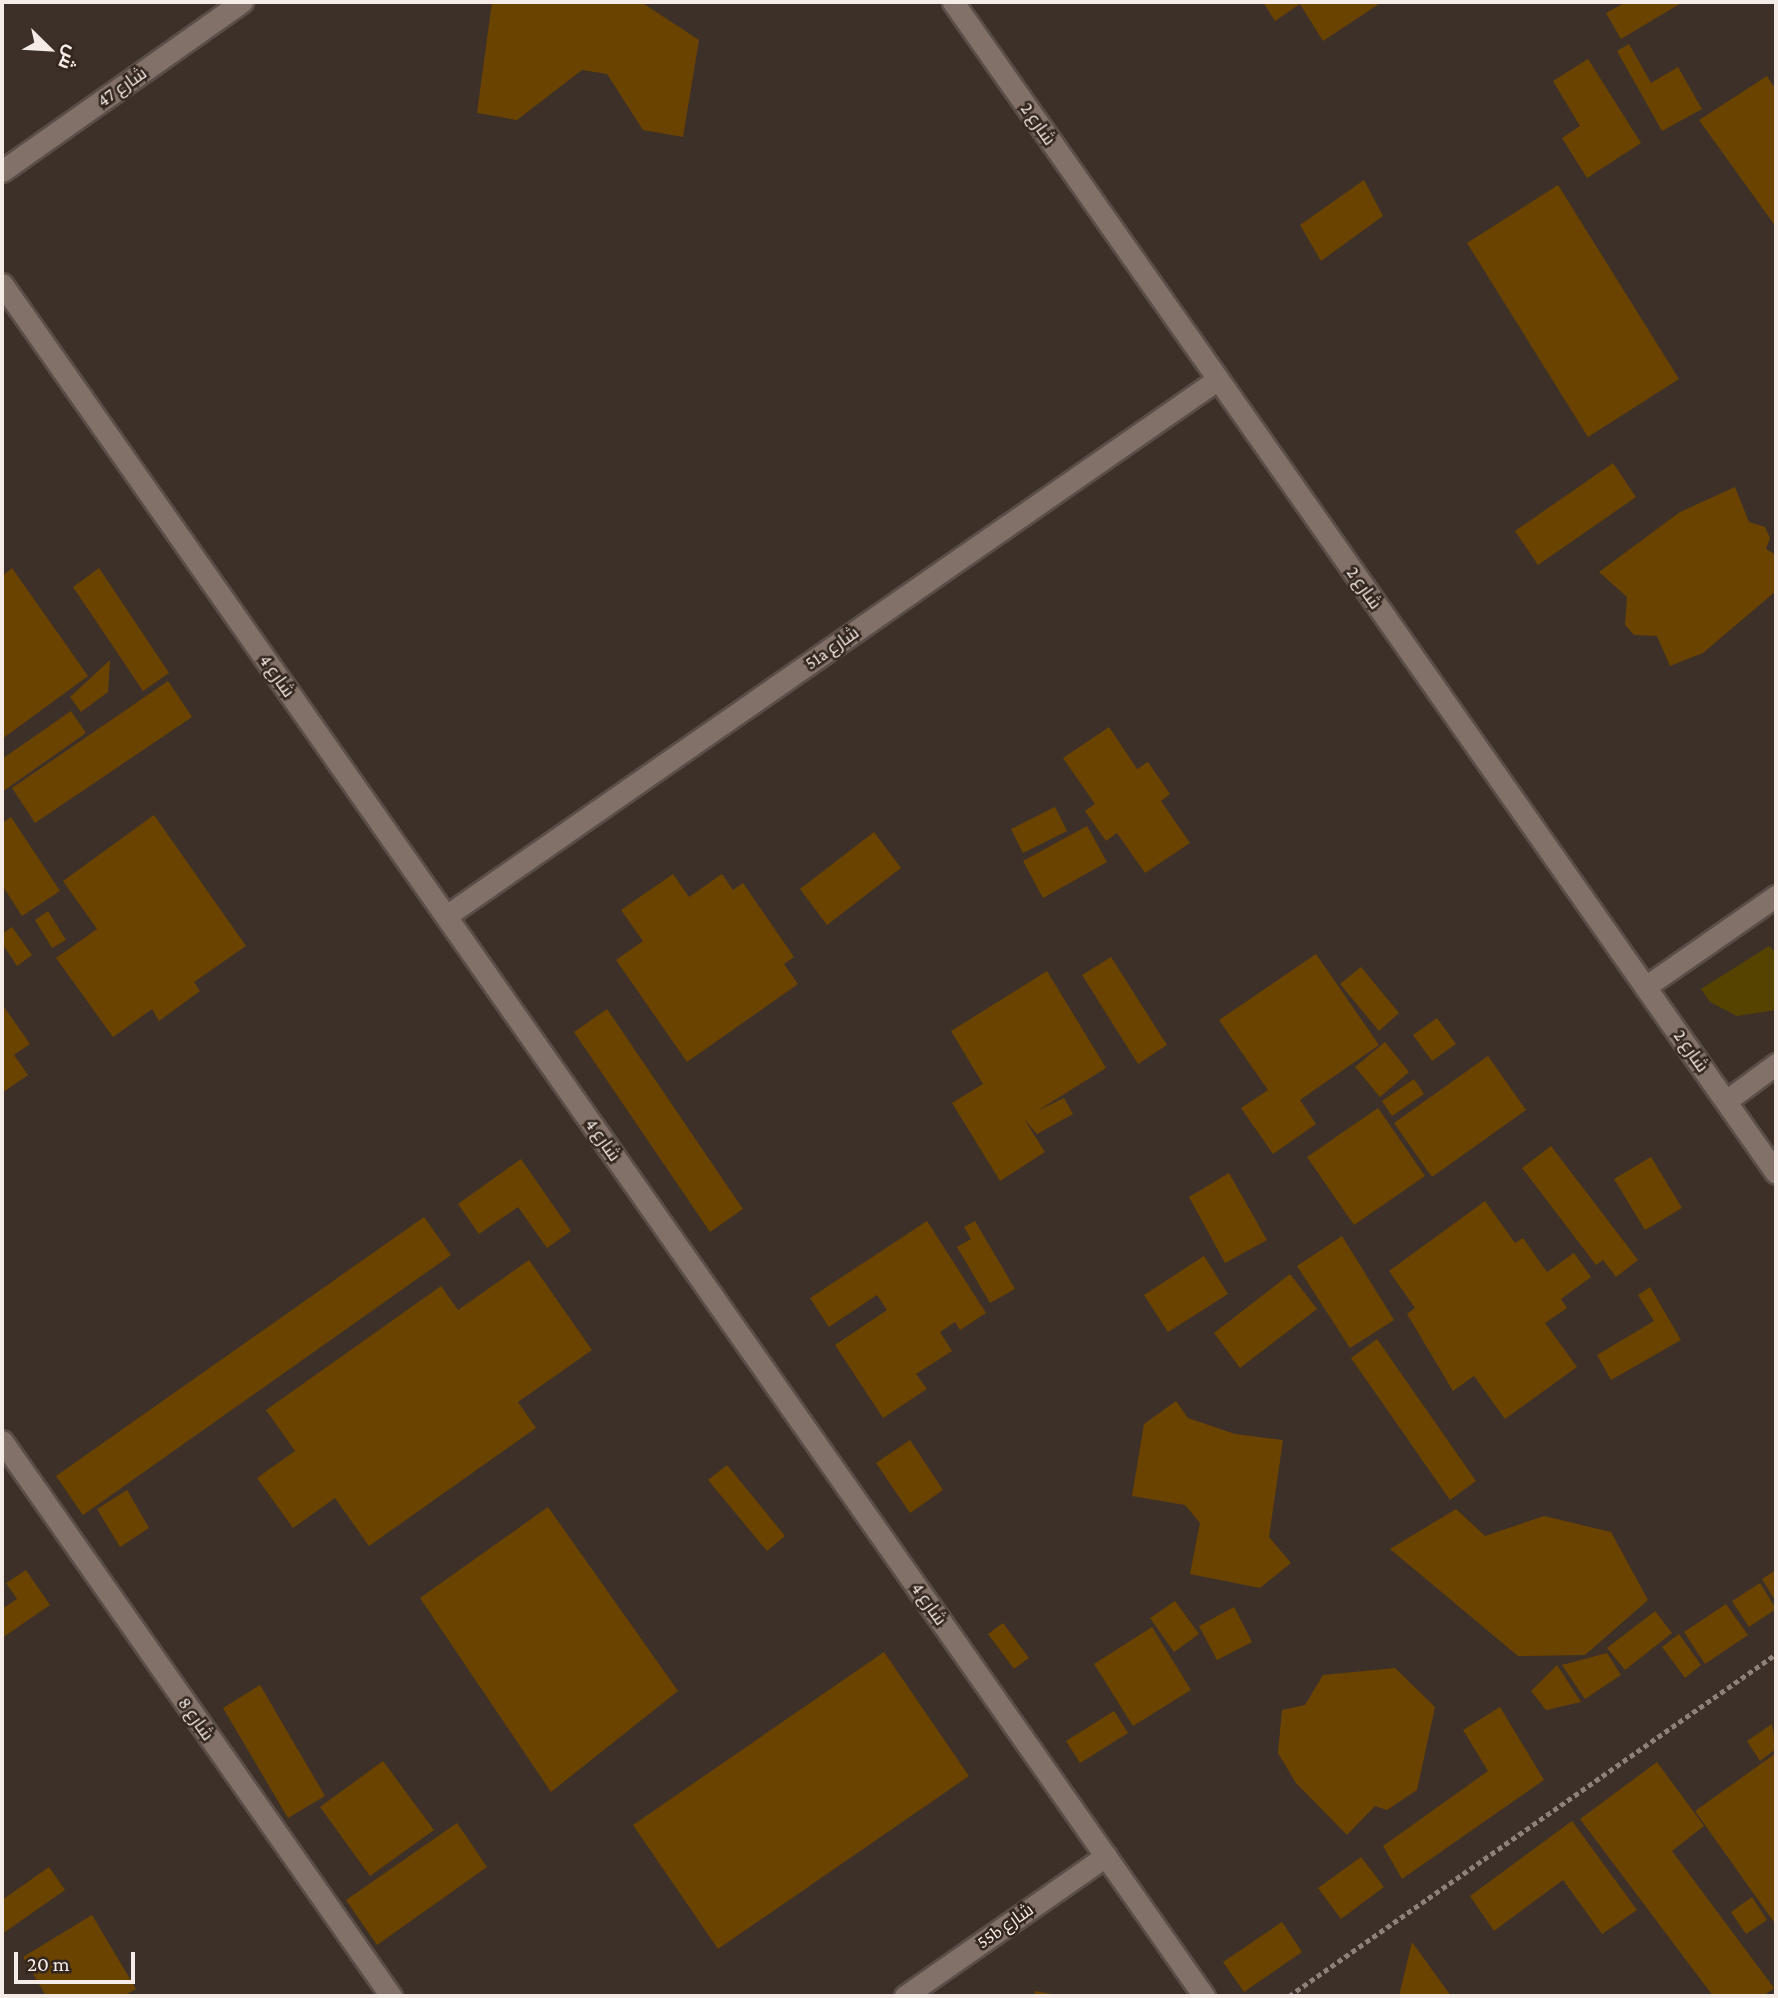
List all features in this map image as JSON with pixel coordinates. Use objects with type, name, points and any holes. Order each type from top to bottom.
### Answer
[{"type":"street","name":"شارع 47","points":[[2,172],[243,2]]},
{"type":"street","name":"شارع 2","points":[[957,3],[1776,1173]]},
{"type":"street","name":"شارع 4","points":[[2,284],[1204,1996]]},
{"type":"street","name":"51a شارع","points":[[446,916],[1218,379]]},
{"type":"street","points":[[1646,987],[1776,896]]},
{"type":"street","points":[[1726,1101],[1776,1064]]},
{"type":"street","name":"شارع 8","points":[[2,1441],[380,1992]]},
{"type":"street","name":"55b شارع","points":[[905,1996],[1106,1856]]},
{"type":"path","points":[[1289,1996],[1776,1654]]},
{"type":"shaded area","points":[[1769,946],[1776,953],[1776,1010],[1737,1016],[1710,1002],[1701,989]]},
{"type":"building","points":[[492,2],[641,2],[699,40],[683,137],[643,130],[607,74],[582,70],[517,120],[477,113]]},
{"type":"building","points":[[1263,2],[1382,2],[1323,41],[1300,4],[1275,21]]},
{"type":"building","points":[[1626,2],[1683,2],[1621,39],[1606,13]]},
{"type":"building","points":[[1629,44],[1651,83],[1678,67],[1702,109],[1662,131],[1617,51]]},
{"type":"building","points":[[1588,59],[1641,143],[1587,178],[1562,138],[1580,126],[1553,81]]},
{"type":"building","points":[[1767,76],[1776,90],[1776,227],[1699,120]]},
{"type":"building","points":[[1364,180],[1383,216],[1321,261],[1300,225]]},
{"type":"building","points":[[1558,185],[1679,379],[1588,437],[1467,243]]},
{"type":"building","points":[[1613,463],[1636,497],[1538,565],[1515,531]]},
{"type":"building","points":[[1735,487],[1749,522],[1765,527],[1770,538],[1766,549],[1776,555],[1776,591],[1703,653],[1670,666],[1657,636],[1634,635],[1625,625],[1627,597],[1599,572],[1680,512]]},
{"type":"building","points":[[12,568],[88,676],[2,739],[2,576]]},
{"type":"building","points":[[99,568],[169,673],[143,691],[73,587]]},
{"type":"building","points":[[110,660],[108,692],[81,712],[70,697]]},
{"type":"building","points":[[168,681],[192,717],[35,823],[12,788]]},
{"type":"building","points":[[71,711],[86,733],[2,792],[2,759]]},
{"type":"building","points":[[1109,727],[1137,769],[1148,762],[1170,794],[1161,801],[1190,843],[1145,873],[1117,833],[1106,841],[1085,811],[1095,804],[1063,758]]},
{"type":"building","points":[[1055,807],[1067,831],[1023,853],[1011,829]]},
{"type":"building","points":[[154,815],[246,946],[194,982],[200,991],[159,1021],[152,1009],[113,1037],[56,958],[97,929],[63,881]]},
{"type":"building","points":[[11,817],[60,891],[22,916],[2,885],[2,823]]},
{"type":"building","points":[[1087,826],[1107,862],[1043,898],[1023,861]]},
{"type":"building","points":[[874,832],[901,868],[827,925],[800,889]]},
{"type":"building","points":[[673,874],[689,897],[722,874],[733,890],[743,883],[794,957],[784,964],[798,984],[687,1062],[616,960],[643,941],[621,910]]},
{"type":"building","points":[[48,911],[66,940],[52,948],[35,920]]},
{"type":"building","points":[[12,927],[32,955],[17,966],[2,943],[2,934]]},
{"type":"building","points":[[1316,954],[1379,1045],[1300,1100],[1316,1124],[1273,1154],[1241,1108],[1268,1090],[1219,1020]]},
{"type":"building","points":[[1111,957],[1167,1045],[1138,1064],[1082,975]]},
{"type":"building","points":[[1361,967],[1399,1013],[1379,1031],[1340,984]]},
{"type":"building","points":[[1047,971],[1106,1068],[1037,1111],[1064,1098],[1073,1114],[1037,1134],[1024,1119],[1045,1152],[1000,1181],[952,1103],[983,1084],[951,1031]]},
{"type":"building","points":[[2,1004],[30,1044],[14,1055],[28,1075],[2,1093]]},
{"type":"building","points":[[607,1009],[743,1209],[710,1232],[574,1032]]},
{"type":"building","points":[[1437,1018],[1456,1044],[1432,1061],[1413,1035]]},
{"type":"building","points":[[1385,1042],[1409,1072],[1380,1097],[1355,1067]]},
{"type":"building","points":[[1488,1056],[1526,1110],[1432,1177],[1394,1123]]},
{"type":"building","points":[[1414,1079],[1424,1094],[1392,1116],[1382,1101]]},
{"type":"building","points":[[1378,1108],[1425,1176],[1354,1225],[1307,1157]]},
{"type":"building","points":[[1551,1146],[1638,1260],[1616,1277],[1603,1260],[1596,1265],[1522,1168]]},
{"type":"building","points":[[1651,1157],[1682,1208],[1645,1230],[1614,1179]]},
{"type":"building","points":[[521,1159],[571,1231],[547,1248],[518,1207],[479,1234],[458,1204]]},
{"type":"building","points":[[1229,1173],[1267,1240],[1225,1263],[1189,1197]]},
{"type":"building","points":[[1485,1201],[1515,1243],[1523,1238],[1547,1272],[1574,1253],[1591,1277],[1561,1299],[1567,1308],[1545,1323],[1577,1367],[1505,1419],[1474,1376],[1453,1391],[1407,1314],[1415,1308],[1389,1271]]},
{"type":"building","points":[[424,1217],[451,1255],[83,1515],[56,1476]]},
{"type":"building","points":[[927,1221],[986,1313],[960,1330],[955,1322],[940,1332],[952,1351],[916,1374],[927,1389],[883,1418],[835,1345],[887,1310],[877,1295],[829,1327],[810,1298]]},
{"type":"building","points":[[975,1221],[1015,1289],[990,1303],[957,1247],[971,1239],[964,1227]]},
{"type":"building","points":[[1342,1236],[1394,1320],[1350,1348],[1297,1266]]},
{"type":"building","points":[[1204,1256],[1228,1294],[1168,1332],[1144,1295]]},
{"type":"building","points":[[529,1260],[592,1350],[518,1402],[536,1428],[369,1546],[335,1498],[293,1528],[257,1478],[295,1451],[266,1410],[441,1286],[458,1310]]},
{"type":"building","points":[[1290,1274],[1317,1309],[1240,1368],[1214,1333]]},
{"type":"building","points":[[1650,1287],[1681,1340],[1611,1380],[1597,1355],[1654,1321],[1638,1295]]},
{"type":"building","points":[[1377,1339],[1476,1481],[1450,1500],[1351,1358]]},
{"type":"building","points":[[1176,1401],[1188,1418],[1235,1434],[1283,1440],[1269,1537],[1291,1563],[1260,1588],[1190,1574],[1200,1523],[1185,1505],[1132,1496],[1144,1424]]},
{"type":"building","points":[[910,1440],[943,1490],[910,1513],[876,1463]]},
{"type":"building","points":[[727,1465],[785,1536],[767,1551],[708,1480]]},
{"type":"building","points":[[127,1490],[149,1528],[120,1547],[97,1509]]},
{"type":"building","points":[[548,1507],[678,1691],[551,1792],[420,1598]]},
{"type":"building","points":[[1456,1509],[1485,1536],[1544,1516],[1611,1532],[1648,1600],[1585,1655],[1518,1656],[1390,1549]]},
{"type":"building","points":[[26,1570],[50,1605],[2,1638],[2,1609],[17,1599],[6,1583]]},
{"type":"building","points":[[1776,1570],[1776,1602],[1762,1579]]},
{"type":"building","points":[[1760,1583],[1776,1609],[1749,1627],[1732,1601]]},
{"type":"building","points":[[1175,1601],[1199,1634],[1174,1652],[1150,1618]]},
{"type":"building","points":[[1726,1604],[1748,1635],[1705,1664],[1684,1632]]},
{"type":"building","points":[[1234,1607],[1252,1642],[1217,1660],[1199,1626]]},
{"type":"building","points":[[1655,1611],[1672,1633],[1625,1670],[1607,1648]]},
{"type":"building","points":[[1003,1623],[1029,1658],[1014,1669],[988,1634]]},
{"type":"building","points":[[1152,1627],[1191,1690],[1133,1726],[1094,1664]]},
{"type":"building","points":[[1679,1634],[1701,1665],[1685,1678],[1662,1647]]},
{"type":"building","points":[[884,1652],[969,1776],[718,1949],[633,1825]]},
{"type":"building","points":[[1607,1653],[1621,1675],[1585,1699],[1562,1665]]},
{"type":"building","points":[[1557,1665],[1581,1702],[1546,1710],[1531,1691]]},
{"type":"building","points":[[1395,1668],[1435,1707],[1417,1790],[1387,1810],[1375,1806],[1347,1835],[1296,1783],[1278,1753],[1282,1710],[1305,1705],[1323,1675]]},
{"type":"building","points":[[260,1685],[325,1796],[288,1818],[223,1708]]},
{"type":"building","points":[[1500,1707],[1544,1780],[1402,1879],[1383,1846],[1488,1771],[1463,1730]]},
{"type":"building","points":[[1114,1711],[1128,1733],[1080,1763],[1066,1741]]},
{"type":"building","points":[[1772,1724],[1776,1749],[1760,1761],[1747,1741]]},
{"type":"building","points":[[1776,1753],[1776,1925],[1695,1811]]},
{"type":"building","points":[[383,1761],[434,1830],[370,1876],[320,1807]]},
{"type":"building","points":[[1657,1762],[1704,1826],[1672,1851],[1774,1988],[1763,1996],[1713,1996],[1580,1819]]},
{"type":"building","points":[[1572,1821],[1637,1910],[1602,1934],[1563,1880],[1494,1931],[1470,1896]]},
{"type":"building","points":[[457,1823],[487,1867],[377,1945],[346,1900]]},
{"type":"building","points":[[1361,1857],[1384,1887],[1341,1919],[1318,1888]]},
{"type":"building","points":[[49,1867],[65,1890],[2,1934],[2,1900]]},
{"type":"building","points":[[1752,1897],[1767,1920],[1746,1934],[1731,1912]]},
{"type":"building","points":[[92,1915],[136,1989],[123,1996],[46,1996],[23,1957]]},
{"type":"building","points":[[1282,1922],[1302,1952],[1244,1992],[1223,1962]]},
{"type":"building","points":[[1412,1942],[1451,1996],[1399,1996]]},
{"type":"building","points":[[1035,1991],[1057,1995],[1057,1996],[1034,1996]]}]
